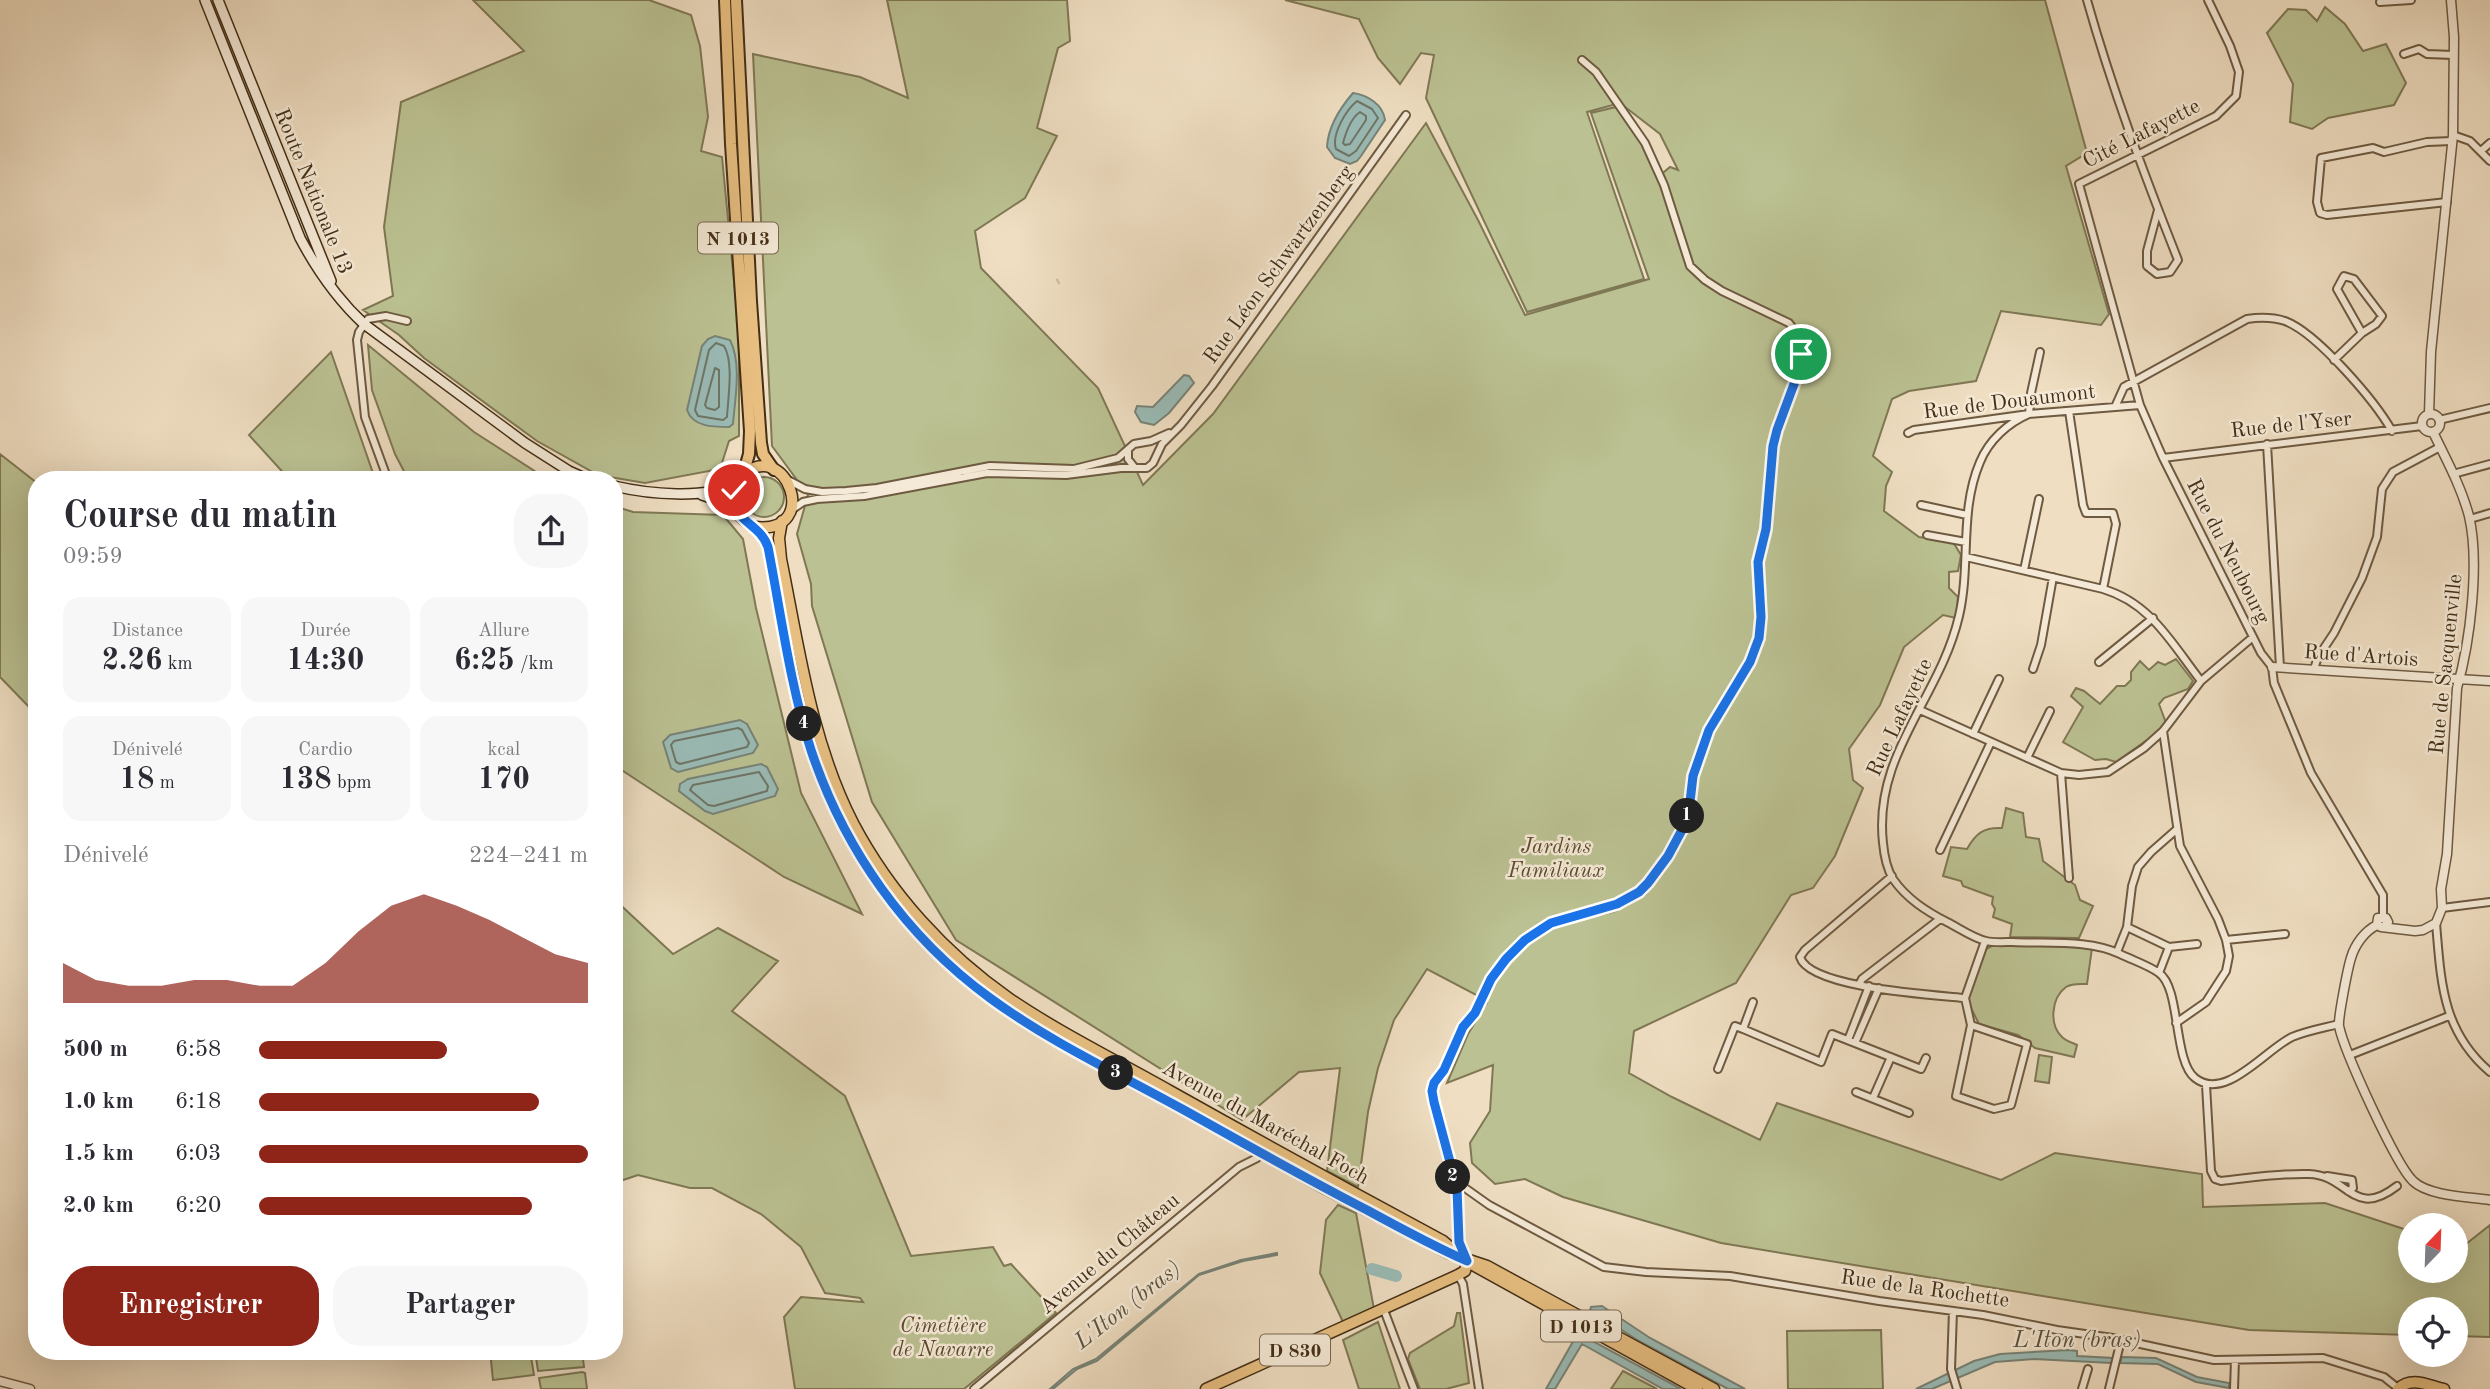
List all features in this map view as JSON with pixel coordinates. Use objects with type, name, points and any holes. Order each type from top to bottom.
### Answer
[{"type":"highway","name":"N 1013","points":[[725,0],[731,144],[750,431],[749,454],[740,479]]},
{"type":"highway","name":"N 1013","points":[[736,0],[761,443],[763,454],[774,470]]},
{"type":"main road","name":"Route Nationale 13","points":[[205,0],[289,213],[317,269],[335,292]]},
{"type":"main road","name":"Route Nationale 13","points":[[218,0],[335,292]]},
{"type":"main road","points":[[335,292],[364,324],[525,443],[569,471]]},
{"type":"main road","points":[[623,487],[697,493],[719,491],[758,468],[774,470],[787,479],[793,492],[793,500],[785,517],[770,527],[755,527],[742,519],[726,503],[697,493]]},
{"type":"main road","points":[[737,512],[733,496],[740,479]]},
{"type":"main road","name":"Avenue du Maréchal Foch","points":[[785,517],[779,538],[781,559],[811,707],[830,770],[854,824],[894,887],[933,933],[985,981],[1044,1019],[1263,1149],[1697,1389]]},
{"type":"main road","name":"Avenue du Maréchal Foch","points":[[755,527],[764,536],[768,547],[799,705],[811,749],[835,811],[850,839],[895,907],[931,947],[979,990],[1046,1033],[1263,1149]]},
{"type":"main road","points":[[1458,1275],[1465,1271],[1467,1261]]},
{"type":"main road","name":"Avenue du Maréchal Foch","points":[[1467,1261],[1487,1266],[1714,1389]]},
{"type":"main road","name":"D 830","points":[[1206,1389],[1226,1385],[1458,1275]]},
{"type":"main road","points":[[2398,1389],[2404,1383],[2413,1381],[2444,1389]]},
{"type":"main road","points":[[2407,1389],[2426,1384]]},
{"type":"street","points":[[2087,0],[2106,69],[2178,260],[2169,272],[2157,274],[2147,266],[2147,251],[2158,210]]},
{"type":"street","name":"Cité Lafayette","points":[[2079,184],[2216,116],[2236,96],[2239,72],[2208,0]]},
{"type":"street","points":[[2380,2],[2411,0]]},
{"type":"street","points":[[2429,414],[2439,420],[2439,426],[2433,432],[2427,431],[2423,426],[2423,419],[2429,414],[2431,352],[2452,138],[2451,0]]},
{"type":"street","points":[[2404,54],[2419,49],[2427,54],[2453,55]]},
{"type":"street","points":[[1467,1261],[1459,1242],[1457,1188],[1432,1091],[1463,1027],[1475,1013],[1491,979],[1518,947],[1551,923],[1626,900],[1645,887],[1668,856],[1682,830],[1689,808],[1695,769],[1712,723],[1750,662],[1759,638],[1761,617],[1758,562],[1766,529],[1773,446],[1801,364],[1797,332],[1785,320],[1722,291],[1694,270],[1685,254],[1668,200],[1645,142],[1596,72],[1582,60]]},
{"type":"street","name":"Rue Léon Schwartzenberg","points":[[1155,459],[1162,444],[1212,386],[1406,114]]},
{"type":"street","points":[[2447,202],[2327,215],[2320,213],[2317,202],[2321,158],[2373,148],[2384,152],[2452,138],[2470,141],[2490,161]]},
{"type":"street","points":[[2481,151],[2490,143]]},
{"type":"street","name":"Rue du Neubourg","points":[[2079,184],[2140,405],[2163,458],[2261,653],[2276,667],[2274,683],[2311,772],[2384,895],[2383,916]]},
{"type":"street","points":[[2334,360],[2382,316],[2354,279],[2344,276],[2337,289],[2362,333]]},
{"type":"street","points":[[385,471],[365,417],[357,340],[368,319],[376,316],[407,321]]},
{"type":"street","points":[[2132,382],[2247,319],[2268,317],[2287,322],[2304,332],[2375,405],[2392,431]]},
{"type":"street","points":[[2029,414],[2040,352]]},
{"type":"street","name":"Rue de Douaumont","points":[[2115,407],[2124,387],[2132,382]]},
{"type":"street","name":"Rue de Douaumont","points":[[1908,433],[1926,428],[2029,414],[2140,405]]},
{"type":"street","points":[[2439,420],[2490,408]]},
{"type":"street","points":[[2069,411],[2086,513],[2112,513],[2116,524],[2103,589]]},
{"type":"street","name":"Rue Lafayette","points":[[1986,941],[1924,910],[1908,897],[1892,876],[1884,851],[1881,818],[1883,796],[1896,755],[1946,658],[1953,637],[1965,589],[1966,515],[1974,478],[1988,447],[2001,432],[2029,414]]},
{"type":"street","name":"Rue de l'Yser","points":[[2163,458],[2423,426]]},
{"type":"street","name":"Rue Léon Schwartzenberg","points":[[1145,443],[1175,430]]},
{"type":"street","name":"Rue de Sacquenville","points":[[2433,432],[2470,519],[2472,582],[2469,634],[2457,688],[2447,854],[2441,889],[2442,908],[2436,923]]},
{"type":"street","points":[[785,517],[797,505],[810,500],[864,496],[997,472],[1066,475],[1147,468],[1155,459],[1152,447],[1145,443],[1134,444],[1118,458],[1086,467],[1067,469],[990,466],[860,490],[814,491],[799,488],[787,479]]},
{"type":"street","points":[[2267,444],[2276,667]]},
{"type":"street","points":[[2314,669],[2362,578],[2377,537],[2382,489],[2393,472],[2440,447]]},
{"type":"street","points":[[1128,450],[1128,459],[1135,468]]},
{"type":"street","points":[[2453,474],[2490,464]]},
{"type":"street","points":[[2024,570],[2039,499]]},
{"type":"street","points":[[1921,505],[1966,515]]},
{"type":"street","points":[[2470,519],[2490,513]]},
{"type":"street","points":[[1927,536],[1966,542]]},
{"type":"street","points":[[1966,557],[2103,589],[2136,603],[2153,618],[2201,681]]},
{"type":"street","points":[[2033,669],[2041,645],[2053,577]]},
{"type":"street","points":[[2099,662],[2153,618]]},
{"type":"street","points":[[1920,710],[2061,773],[2079,775],[2108,772],[2163,732],[2201,681],[2253,636]]},
{"type":"street","name":"Rue d'Artois","points":[[2276,667],[2490,681]]},
{"type":"street","points":[[1973,734],[1998,679]]},
{"type":"street","points":[[2027,758],[2050,711]]},
{"type":"street","points":[[2163,732],[2180,846],[2218,919],[2229,956],[2226,971],[2206,1002],[2176,1023]]},
{"type":"street","points":[[1940,850],[1991,742]]},
{"type":"street","points":[[2061,773],[2070,878]]},
{"type":"street","points":[[2117,953],[2127,927],[2132,886],[2138,867],[2176,830]]},
{"type":"street","points":[[1892,876],[1805,950],[1800,957],[1801,962],[1815,973],[1842,982],[1965,998]]},
{"type":"street","points":[[2442,908],[2490,902]]},
{"type":"street","points":[[2383,916],[2387,920],[2365,932],[2351,957],[2339,1024],[2350,1055],[2394,1150],[2413,1181],[2429,1190],[2490,1200]]},
{"type":"street","points":[[1859,985],[1862,978],[1940,919]]},
{"type":"street","points":[[2381,925],[2415,931],[2436,923],[2441,985],[2449,1016],[2463,1042],[2479,1063],[2490,1072]]},
{"type":"street","points":[[2127,927],[2169,947],[2197,944]]},
{"type":"street","points":[[2226,940],[2285,934]]},
{"type":"street","points":[[1971,1025],[2027,1044],[2011,1105],[1994,1109],[1956,1096],[1971,1025],[1965,998],[1986,941],[2093,946],[2117,953],[2159,973],[2169,990],[2187,1068],[2195,1079],[2206,1085],[2228,1082],[2268,1051],[2293,1037],[2339,1024]]},
{"type":"street","points":[[2159,973],[2169,947]]},
{"type":"street","points":[[1852,1041],[1869,986]]},
{"type":"street","points":[[1852,1041],[1879,988]]},
{"type":"street","points":[[1743,1029],[1753,1002]]},
{"type":"street","points":[[2350,1055],[2449,1016]]},
{"type":"street","points":[[1718,1069],[1735,1026],[1821,1062],[1832,1034],[1921,1069],[1926,1058]]},
{"type":"street","points":[[1873,1098],[1891,1057]]},
{"type":"street","points":[[2206,1085],[2211,1171],[2215,1180],[2309,1174],[2352,1180],[2353,1188],[2348,1191]]},
{"type":"street","points":[[1856,1092],[1909,1113]]},
{"type":"street","name":"Avenue du Château","points":[[974,1389],[1263,1149]]},
{"type":"street","points":[[2325,1176],[2357,1197],[2372,1199],[2385,1195],[2397,1185]]},
{"type":"street","name":"Rue de la Rochette","points":[[1457,1188],[1465,1188],[1499,1210],[1604,1267],[1730,1276],[2121,1340],[2192,1356],[2235,1360],[2323,1357],[2384,1377],[2398,1389]]},
{"type":"street","points":[[1458,1275],[1463,1284],[1479,1389]]},
{"type":"street","points":[[1384,1310],[1414,1389]]},
{"type":"street","points":[[1953,1311],[1951,1369],[1957,1389]]},
{"type":"street","points":[[2109,1389],[2121,1340]]},
{"type":"street","points":[[2234,1386],[2235,1360]]},
{"type":"street","points":[[2082,1389],[2088,1370]]},
{"type":"street","points":[[3,1382],[30,1389]]},
{"type":"green space","points":[[473,0],[649,0],[691,15],[700,46],[708,117],[701,151],[722,157],[739,333],[739,436],[729,441],[720,469],[645,483],[623,479],[623,471],[591,471],[537,441],[363,310],[393,296],[384,227],[401,102],[524,51]]},
{"type":"green space","name":"Jardins Familiaux","points":[[887,0],[1067,0],[1070,41],[1058,48],[1037,128],[1057,136],[1025,198],[975,231],[981,268],[1098,388],[1143,485],[1213,414],[1426,123],[1525,315],[1649,279],[1591,113],[1616,107],[1641,143],[1657,178],[1670,167],[1678,170],[1660,134],[1620,103],[1587,112],[1644,279],[1527,312],[1426,98],[1434,55],[1421,53],[1400,84],[1378,58],[1359,19],[1285,0],[2045,0],[2087,153],[2066,166],[2109,314],[2101,325],[2001,311],[1976,381],[1909,391],[1892,399],[1873,456],[1892,472],[1886,486],[1884,511],[1919,537],[1953,542],[1961,555],[1958,571],[1949,572],[1949,588],[1958,597],[1956,618],[1943,615],[1904,647],[1880,705],[1849,749],[1853,780],[1863,788],[1835,856],[1813,888],[1791,895],[1736,983],[1634,1031],[1629,1073],[1760,1140],[1777,1103],[2001,1180],[2055,1153],[2202,1174],[2203,1207],[2325,1203],[2398,1227],[2398,1283],[2468,1283],[2468,1242],[2490,1225],[2490,1337],[2468,1336],[2468,1297],[2398,1297],[2398,1335],[2249,1330],[1721,1243],[1563,1197],[1525,1179],[1495,1184],[1472,1163],[1470,1143],[1490,1111],[1493,1065],[1447,1083],[1468,1034],[1487,1003],[1484,1000],[1517,953],[1539,934],[1564,921],[1605,914],[1622,908],[1646,894],[1641,886],[1616,900],[1544,922],[1514,945],[1492,972],[1478,996],[1427,969],[1394,1020],[1378,1068],[1368,1112],[1358,1187],[1327,1171],[1340,1068],[1299,1072],[1242,1120],[956,940],[872,802],[812,606],[811,584],[797,534],[808,495],[772,446],[753,54],[860,77],[908,98]]},
{"type":"green space","points":[[2325,7],[2345,24],[2363,51],[2386,44],[2406,83],[2394,105],[2328,118],[2312,129],[2290,122],[2293,84],[2267,33],[2288,9],[2306,10],[2317,21]]},
{"type":"green space","points":[[368,345],[474,432],[535,471],[404,471],[372,390]]},
{"type":"green space","points":[[331,352],[372,471],[282,471],[249,435]]},
{"type":"green space","points":[[0,454],[28,476],[28,706],[0,677]]},
{"type":"green space","points":[[764,477],[772,478],[778,483],[783,489],[783,505],[778,511],[772,516],[764,517],[756,516],[750,511],[745,505],[744,497],[745,489],[750,483],[756,478]]},
{"type":"green space","points":[[623,509],[633,512],[723,515],[743,539],[756,608],[801,793],[862,914],[784,877],[623,771]]},
{"type":"green space","points":[[2176,659],[2193,681],[2188,689],[2164,698],[2159,704],[2166,723],[2154,735],[2116,762],[2095,760],[2063,742],[2083,707],[2071,696],[2076,688],[2100,704],[2117,686],[2125,686],[2131,680],[2131,672],[2140,661],[2149,670],[2158,662],[2165,665]]},
{"type":"green space","points":[[2006,808],[2023,813],[2026,837],[2039,839],[2043,861],[2075,885],[2080,900],[2093,906],[2079,938],[2010,937],[2012,924],[1993,917],[1993,897],[1963,886],[1961,881],[1943,876],[1951,847],[1967,849],[1981,832],[2002,828]]},
{"type":"green space","name":"Cimetière de Navarre","points":[[623,907],[673,954],[718,928],[778,961],[732,1011],[845,1096],[911,1256],[993,1247],[1004,1266],[1011,1264],[1056,1313],[964,1389],[795,1389],[784,1317],[801,1297],[863,1302],[860,1298],[825,1293],[801,1247],[761,1214],[712,1188],[690,1188],[638,1175],[623,1180]]},
{"type":"green space","points":[[1996,944],[2092,948],[2087,984],[2066,987],[2055,1004],[2055,1026],[2064,1038],[2077,1045],[2074,1057],[2035,1048],[2018,1035],[1979,1024],[1967,1000],[1984,950]]},
{"type":"green space","points":[[2039,1055],[2052,1057],[2049,1083],[2035,1081]]},
{"type":"green space","points":[[1338,1205],[1356,1213],[1374,1309],[1343,1322],[1320,1273],[1326,1220]]},
{"type":"green space","points":[[1457,1313],[1460,1313],[1469,1383],[1446,1389],[1420,1389],[1408,1359],[1410,1353],[1454,1326]]},
{"type":"green space","points":[[1378,1322],[1400,1389],[1359,1389],[1343,1340]]},
{"type":"green space","points":[[1881,1330],[1883,1389],[1788,1389],[1787,1331]]},
{"type":"green space","points":[[491,1360],[532,1360],[534,1375],[493,1380]]},
{"type":"green space","points":[[536,1360],[583,1360],[584,1367],[538,1371]]},
{"type":"green space","points":[[1623,1371],[1657,1389],[1611,1389]]},
{"type":"green space","points":[[585,1373],[587,1389],[541,1389],[539,1378]]},
{"type":"water","points":[[1353,93],[1374,101],[1384,114],[1385,120],[1361,156],[1350,164],[1335,158],[1327,147],[1336,118]]},
{"type":"water","points":[[715,336],[730,340],[736,360],[733,424],[729,427],[699,423],[687,410],[702,346]]},
{"type":"water","points":[[1184,375],[1189,376],[1194,383],[1169,413],[1154,425],[1141,422],[1135,412],[1137,406],[1153,407]]},
{"type":"water","points":[[740,720],[747,724],[758,745],[753,753],[678,772],[671,768],[663,742],[670,735]]},
{"type":"water","points":[[761,764],[767,767],[778,789],[775,796],[713,814],[679,791],[680,784],[688,779]]},
{"type":"water","points":[[1277,1253],[1199,1275],[1097,1361],[1077,1369],[1050,1389],[1073,1369],[1096,1359],[1199,1274],[1241,1260]]},
{"type":"water","points":[[1602,1306],[1650,1338],[1745,1389],[1728,1389],[1637,1340],[1613,1324],[1611,1319],[1589,1315],[1591,1307]]},
{"type":"water","points":[[1579,1331],[1585,1337],[1681,1389],[1663,1389],[1582,1344],[1555,1389],[1546,1389]]},
{"type":"water","points":[[2077,1351],[2077,1356],[2113,1358],[2111,1363],[2034,1359],[1995,1362],[1932,1389],[1916,1389],[1974,1361],[2000,1354]]},
{"type":"water","points":[[2122,1357],[2156,1358],[2197,1377],[2229,1383],[2229,1388],[2196,1382],[2158,1364],[2120,1363]]},
{"type":"waterway","name":"L'Iton (bras)","points":[[1372,1269],[1396,1276]]},
{"type":"route","points":[[734,490],[737,512],[742,519],[761,532],[768,547],[799,705],[811,749],[835,811],[877,883],[919,935],[979,990],[1014,1014],[1302,1176],[1467,1261],[1459,1242],[1458,1195],[1434,1102],[1433,1087],[1444,1070],[1463,1027],[1475,1013],[1491,979],[1506,959],[1525,940],[1551,923],[1617,904],[1639,892],[1668,856],[1682,830],[1690,802],[1693,776],[1709,730],[1718,711],[1750,662],[1759,638],[1761,617],[1758,562],[1766,529],[1773,446],[1800,368],[1801,354]]}]
